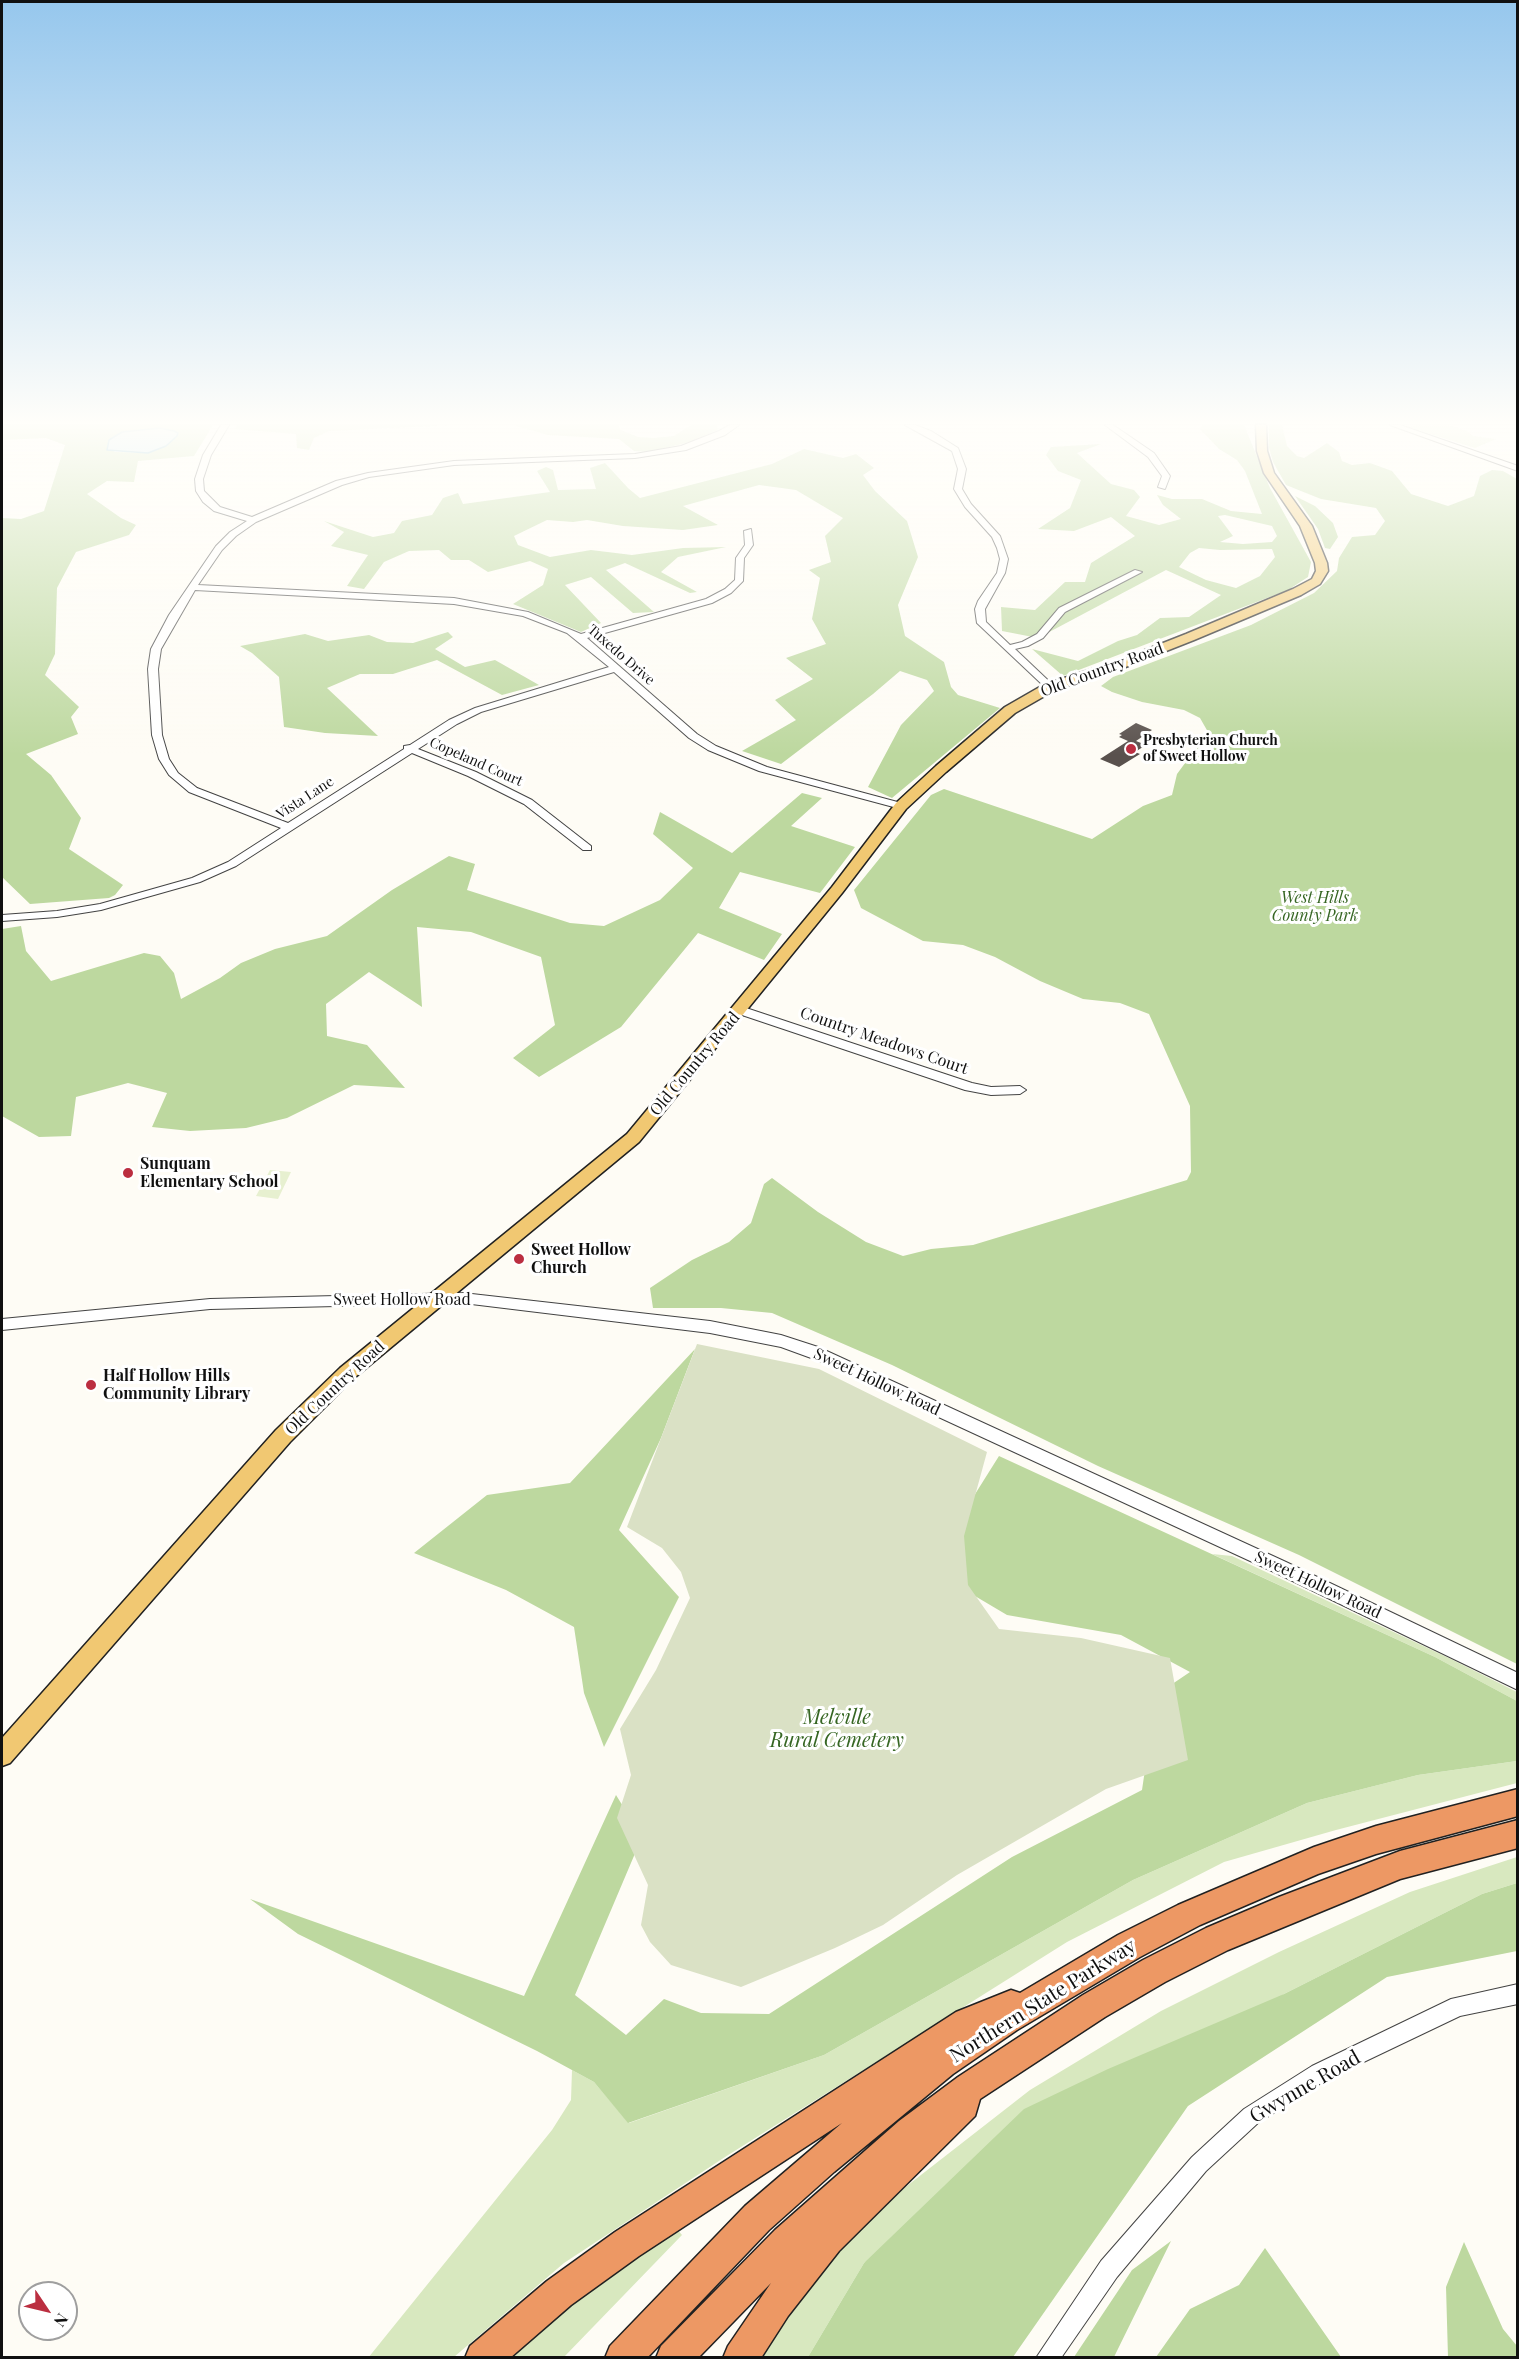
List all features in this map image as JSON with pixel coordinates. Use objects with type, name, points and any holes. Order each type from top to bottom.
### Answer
[{"type":"highway","name":"Northern State Parkway","points":[[622,2358],[757,2218],[822,2160],[942,2063],[1006,2019],[1069,1980],[1189,1915],[1314,1861],[1439,1821],[1518,1802]]},
{"type":"highway","name":"Northern State Parkway","points":[[673,2358],[723,2304],[847,2187],[919,2126],[1002,2066],[1094,2006],[1154,1971],[1217,1939],[1328,1892],[1400,1865],[1518,1834]]},
{"type":"highway","points":[[482,2358],[559,2293],[627,2244],[967,2023],[1069,1980]]},
{"type":"highway","points":[[740,2358],[776,2304],[827,2239],[851,2213],[923,2147],[1002,2066]]},
{"type":"main road","name":"Old Country Road","points":[[2,1755],[283,1436],[347,1373],[435,1298],[633,1138],[740,1010],[901,806],[999,718],[1029,697],[1050,687],[1119,665],[1190,637],[1297,592],[1316,581],[1322,571],[1321,562],[1310,535]]},
{"type":"street","points":[[234,535],[219,548],[156,649],[153,669],[157,735],[164,759],[174,775],[193,790],[288,827]]},
{"type":"street","points":[[580,637],[709,601],[728,591],[739,582],[740,558],[749,545],[748,535]]},
{"type":"street","points":[[995,535],[1004,559],[1001,573],[980,609],[982,623],[1050,687]]},
{"type":"street","points":[[1008,648],[1025,644],[1040,636],[1062,610],[1138,572]]},
{"type":"street","name":"Tuxedo Drive","points":[[193,587],[454,601],[525,614],[580,637],[693,736],[712,748],[763,769],[901,806]]},
{"type":"street","name":"Vista Lane","points":[[2,918],[57,914],[101,907],[196,880],[232,864],[408,748],[453,722],[478,710],[614,669]]},
{"type":"street","name":"Copeland Court","points":[[408,748],[471,774],[528,802],[587,848]]},
{"type":"street","name":"Country Meadows Court","points":[[740,1010],[970,1087],[991,1091],[1020,1090]]},
{"type":"street","name":"Sweet Hollow Road","points":[[2,1326],[210,1304],[435,1298],[502,1301],[710,1327],[781,1341],[813,1351],[1280,1567],[1518,1682]]},
{"type":"street","name":"Gwynne Road","points":[[1047,2358],[1108,2269],[1199,2164],[1251,2116],[1319,2073],[1458,2006],[1518,1994]]},
{"type":"green space","points":[[2,535],[129,535],[76,552],[57,588],[55,654],[45,675],[79,707],[71,717],[78,734],[26,754],[51,775],[81,818],[69,849],[123,885],[115,895],[109,898],[30,904],[2,877]]},
{"type":"green space","points":[[341,535],[373,537],[516,535],[514,536],[518,545],[550,557],[591,550],[632,555],[683,548],[726,547],[678,557],[661,572],[697,592],[690,593],[625,563],[606,570],[654,612],[633,613],[591,577],[565,585],[601,623],[581,632],[513,604],[543,585],[548,569],[530,561],[488,572],[469,560],[451,560],[439,550],[409,551],[384,562],[364,589],[347,586],[368,555],[331,546]]},
{"type":"green space","points":[[911,535],[918,557],[898,605],[905,636],[944,662],[951,687],[958,695],[1000,708],[892,798],[868,787],[901,725],[934,691],[927,680],[900,671],[781,764],[742,751],[796,720],[775,700],[813,679],[786,658],[826,644],[812,619],[820,578],[809,570],[831,562],[825,536]]},
{"type":"green space","points":[[1232,535],[1220,542],[1243,544],[1272,542],[1277,535],[1296,535],[1311,562],[1308,577],[1288,590],[1063,676],[1032,649],[1078,661],[1118,641],[1137,635],[1160,618],[1189,617],[1221,595],[1166,570],[1038,638],[1002,631],[1001,607],[1035,610],[1065,582],[1085,582],[1091,563],[1135,536]],"holes":[[[1199,548],[1272,549],[1275,557],[1260,576],[1236,588],[1206,580],[1179,567],[1190,553]]]},
{"type":"green space","points":[[1320,535],[1337,535],[1330,549],[1325,548]]},
{"type":"green space","name":"West Hills County Park","points":[[1517,535],[1517,1664],[1299,1555],[1098,1466],[892,1365],[772,1313],[721,1308],[653,1308],[650,1288],[692,1260],[729,1242],[751,1223],[764,1184],[772,1178],[818,1212],[866,1242],[903,1256],[931,1249],[973,1245],[1187,1180],[1191,1172],[1190,1106],[1149,1014],[1120,1003],[1083,999],[1040,981],[995,957],[963,945],[923,941],[861,908],[854,890],[931,795],[944,789],[1092,839],[1143,806],[1172,795],[1177,774],[1208,732],[1200,718],[1184,710],[1142,702],[1101,686],[1113,677],[1251,625],[1314,593],[1337,571],[1339,558],[1352,537]]},
{"type":"green space","points":[[448,632],[453,637],[435,649],[465,667],[495,660],[539,685],[502,695],[437,660],[393,674],[360,674],[327,688],[378,736],[325,733],[284,727],[279,677],[252,653],[240,646],[305,634],[328,641],[369,635],[387,642],[413,643]]},
{"type":"green space","points":[[802,793],[822,798],[791,826],[855,847],[820,893],[740,872],[719,908],[782,934],[764,960],[698,933],[621,1027],[539,1077],[513,1058],[555,1025],[541,957],[471,932],[417,927],[422,1007],[369,972],[326,1004],[327,1036],[367,1045],[405,1088],[354,1085],[287,1118],[246,1128],[190,1131],[152,1127],[167,1093],[128,1083],[76,1097],[71,1136],[39,1137],[2,1116],[2,929],[21,926],[26,951],[51,981],[144,953],[160,956],[174,973],[181,999],[220,978],[241,963],[275,949],[327,936],[392,890],[449,856],[475,864],[467,890],[570,923],[604,926],[660,900],[693,868],[653,834],[660,812],[732,853]]},
{"type":"green space","points":[[270,1170],[291,1172],[278,1199],[256,1196]]},
{"type":"green space","name":"Melville Rural Cemetery","points":[[697,1344],[819,1369],[987,1452],[964,1536],[968,1585],[999,1629],[1081,1638],[1170,1658],[1188,1760],[1106,1789],[957,1875],[883,1925],[835,1948],[741,1987],[671,1965],[650,1942],[641,1925],[648,1885],[617,1818],[631,1775],[620,1729],[656,1670],[690,1598],[681,1572],[662,1548],[627,1527]]},
{"type":"green space","points":[[695,1349],[661,1438],[619,1530],[679,1597],[604,1747],[584,1693],[574,1627],[506,1590],[414,1553],[487,1495],[570,1483]]},
{"type":"green space","points":[[999,1456],[1435,1657],[1517,1701],[1517,1761],[1418,1775],[1307,1803],[1133,1880],[824,2055],[628,2123],[594,2082],[537,2051],[298,1934],[250,1899],[524,1996],[616,1795],[642,1837],[575,1995],[626,2035],[664,1999],[701,2013],[769,2014],[1012,1857],[1142,1790],[1156,1695],[1190,1672],[1121,1635],[1007,1615],[953,1583],[950,1534]]},
{"type":"green space","points":[[1212,1554],[1232,1556],[1451,1659],[1517,1692],[1517,1701],[1435,1657]]},
{"type":"green space","points":[[1517,1761],[1517,1783],[1224,1862],[1067,1942],[725,2157],[564,2263],[454,2357],[368,2358],[552,2130],[571,2100],[572,2070],[594,2082],[629,2123],[824,2055],[1133,1880],[1307,1803],[1418,1775]]},
{"type":"green space","points":[[1517,1857],[1517,1883],[1482,1894],[1284,1994],[864,2263],[808,2357],[757,2358],[811,2280],[903,2189],[1030,2090],[1161,2011],[1279,1952],[1410,1892]]},
{"type":"green space","points":[[1517,1883],[1517,1951],[1387,1977],[1188,2106],[1013,2357],[808,2357],[864,2263],[1024,2109],[1108,2069],[1284,1994],[1482,1894]]},
{"type":"green space","points":[[677,2229],[682,2235],[564,2357],[502,2358],[534,2330]]},
{"type":"green space","points":[[1171,2241],[1114,2357],[1074,2357],[1132,2270]]},
{"type":"green space","points":[[1464,2242],[1503,2329],[1517,2346],[1517,2357],[1448,2357],[1446,2287]]},
{"type":"green space","points":[[1265,2248],[1341,2357],[1156,2357],[1190,2309],[1239,2285]]},
{"type":"building","name":"Presbyterian Church of Sweet Hollow","points":[[1136,723],[1152,730],[1136,741],[1146,745],[1135,752],[1140,754],[1119,767],[1100,759],[1128,741],[1119,737],[1122,735],[1119,734]]},
{"type":"place","name":"Presbyterian Church of Sweet Hollow","points":[[1131,749]]},
{"type":"place","name":"Sunquam Elementary School","points":[[128,1173]]},
{"type":"place","name":"Sweet Hollow Church","points":[[519,1259]]},
{"type":"place","name":"Half Hollow Hills Community Library","points":[[91,1385]]}]
